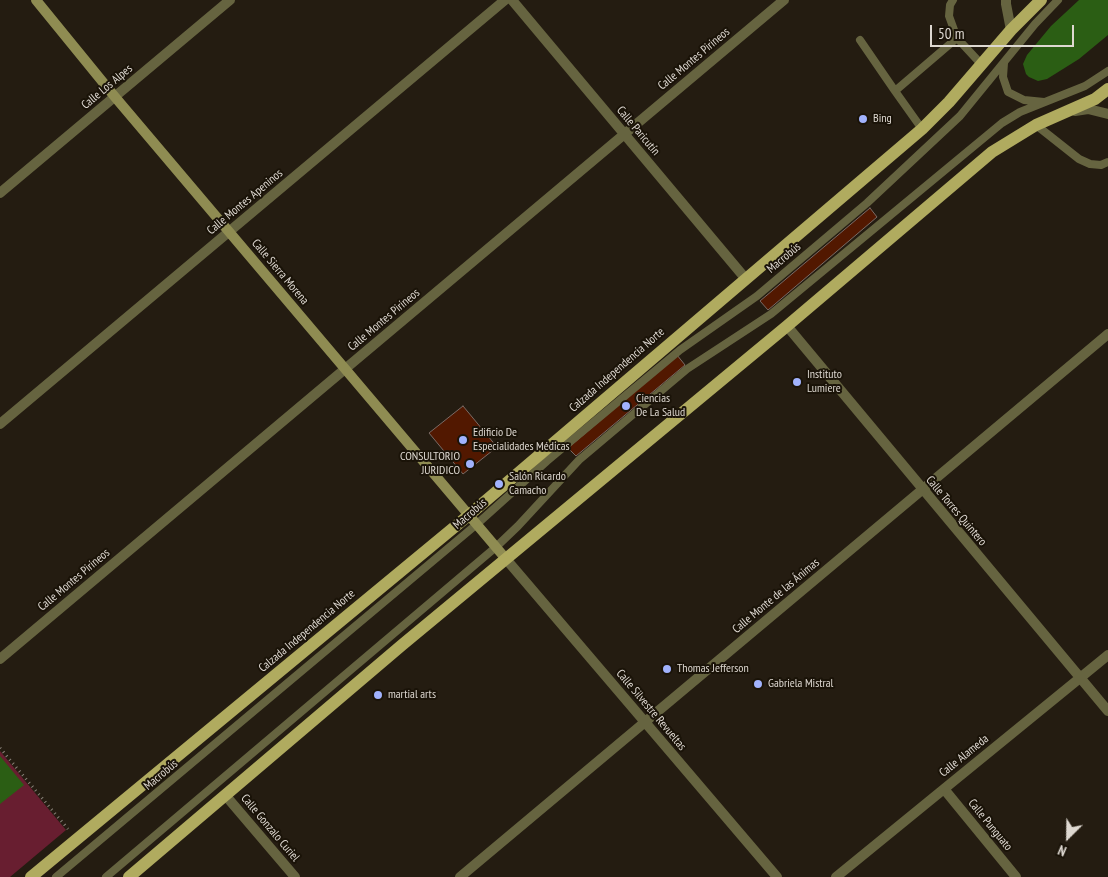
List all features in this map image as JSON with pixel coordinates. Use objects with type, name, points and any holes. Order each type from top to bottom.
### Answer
[{"type":"main road","name":"Calzada Independencia Norte","points":[[31,877],[473,519],[745,278],[922,129],[1041,0]]},
{"type":"main road","points":[[129,877],[992,152],[1036,125],[1095,99],[1108,89]]},
{"type":"street","name":"Calle Sierra Morena","points":[[36,0],[115,97],[506,559]]},
{"type":"street","name":"Calle Los Alpes","points":[[0,193],[230,0]]},
{"type":"street","name":"Calle Montes Apeninos","points":[[0,424],[505,0]]},
{"type":"street","name":"Calle Paricutín","points":[[512,0],[745,278]]},
{"type":"street","name":"Calle Montes Pirineos","points":[[0,659],[784,0]]},
{"type":"street","points":[[1006,0],[1012,30]]},
{"type":"street","points":[[1059,114],[1088,109],[1108,114]]},
{"type":"street","name":"Calle Torres Quintero","points":[[786,326],[1108,711]]},
{"type":"street","name":"Calle Monte de las Ánimas","points":[[460,877],[1108,334]]},
{"type":"street","name":"Calle Silvestre Revueltas","points":[[506,559],[776,877]]},
{"type":"street","name":"Calle Alameda","points":[[836,877],[1108,655]]},
{"type":"street","name":"Calle Punguato","points":[[944,789],[1016,877]]},
{"type":"street","name":"Calle Gonzalo Curiel","points":[[226,796],[295,877]]},
{"type":"lane","points":[[953,0],[949,16],[956,38],[982,65]]},
{"type":"lane","name":"Macrobús","points":[[56,877],[473,519],[547,461],[680,350],[757,296],[867,203],[960,116],[1035,24],[1058,0]]},
{"type":"lane","points":[[895,91],[956,38]]},
{"type":"lane","points":[[860,40],[922,129]]},
{"type":"lane","points":[[1004,63],[1003,77],[1008,92],[1024,100],[1045,103]]},
{"type":"lane","points":[[106,877],[496,547],[579,460],[687,369],[771,314],[1002,123],[1020,112],[1085,86],[1108,71]]},
{"type":"lane","points":[[1036,125],[1079,160],[1090,164],[1108,162]]},
{"type":"path","points":[[0,748],[76,839]]},
{"type":"shaded area","points":[[1079,0],[1108,0],[1108,35],[1079,59],[1047,79],[1038,81],[1029,77],[1023,64],[1027,55],[1051,26]]},
{"type":"shaded area","points":[[0,751],[66,830],[10,877],[0,877]]},
{"type":"shaded area","points":[[0,756],[24,785],[0,804]]},
{"type":"building","points":[[870,208],[877,217],[768,310],[760,301]]},
{"type":"building","name":"Ciencias De La Salud","points":[[677,355],[685,365],[576,456],[568,448]]},
{"type":"building","name":"Edificio De Especialidades Médicas","points":[[463,406],[497,447],[463,474],[429,433]]},
{"type":"place","name":"Bing","points":[[863,119]]},
{"type":"place","name":"Instituto Lumiere","points":[[797,382]]},
{"type":"place","name":"Ciencias De La Salud","points":[[626,406]]},
{"type":"place","name":"Edificio De Especialidades Médicas","points":[[463,440]]},
{"type":"place","name":"CONSULTORIO JURIDICO","points":[[470,464]]},
{"type":"place","name":"Salón Ricardo Camacho","points":[[499,484]]},
{"type":"place","name":"Thomas Jefferson","points":[[667,669]]},
{"type":"place","name":"Gabriela Mistral","points":[[758,684]]},
{"type":"place","name":"martial arts","points":[[378,695]]}]
